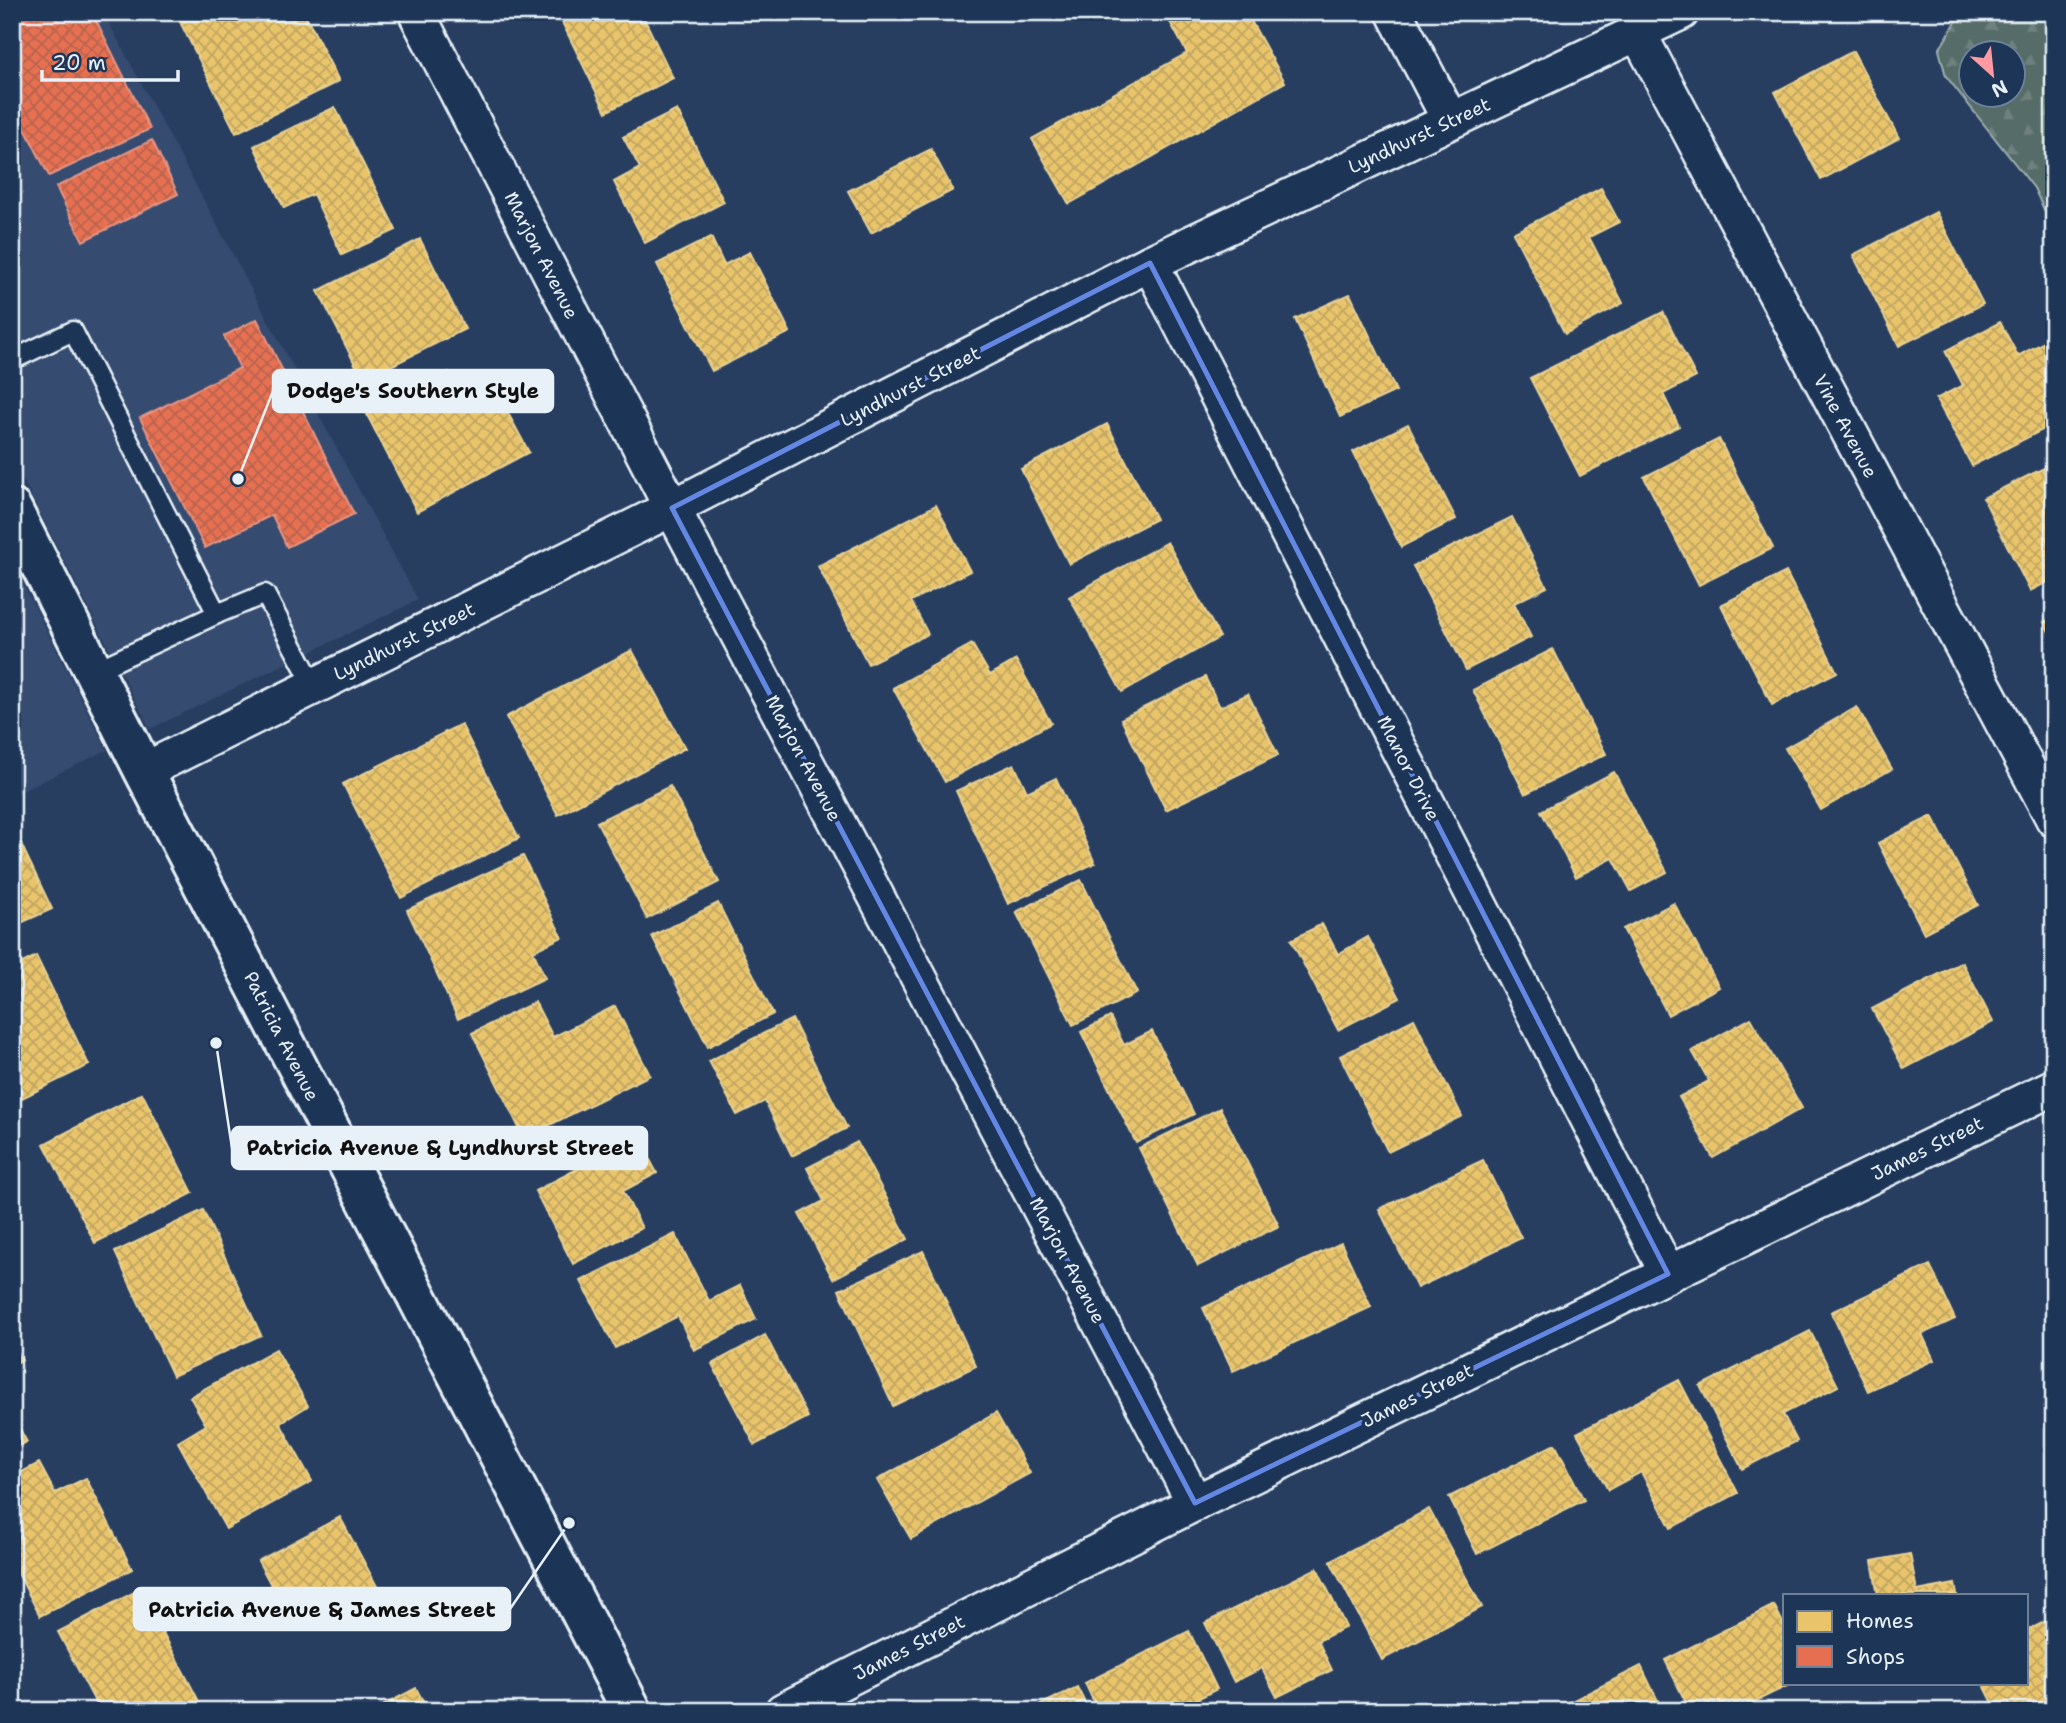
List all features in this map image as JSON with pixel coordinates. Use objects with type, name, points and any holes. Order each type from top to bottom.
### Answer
[{"type":"street","name":"Marjon Avenue","points":[[416,12],[1195,1503]]},
{"type":"street","points":[[1394,12],[1450,120]]},
{"type":"street","name":"Lyndhurst Street","points":[[144,771],[673,508],[1150,263],[1681,12]]},
{"type":"street","name":"Vine Avenue","points":[[1638,33],[2054,819]]},
{"type":"street","name":"Manor Drive","points":[[1150,263],[1668,1274]]},
{"type":"street","name":"Patricia Avenue","points":[[12,509],[144,771],[632,1711]]},
{"type":"street","name":"James Street","points":[[783,1711],[1195,1503],[2054,1087]]},
{"type":"lane","points":[[12,360],[73,331],[217,614]]},
{"type":"lane","points":[[94,671],[265,594],[314,686]]},
{"type":"highlighted area","points":[[1150,263],[1668,1274],[1195,1503],[672,508]]},
{"type":"shaded area","points":[[12,12],[103,12],[418,600],[150,729],[12,458]]},
{"type":"shaded area","points":[[12,562],[107,750],[12,796]]},
{"type":"green space","points":[[1962,12],[2054,12],[2054,231],[2034,188],[1971,108],[2028,108],[2028,38],[1958,38],[1958,91],[1946,76],[1939,50]]},
{"type":"building: Homes","points":[[175,12],[304,12],[339,81],[236,133]]},
{"type":"building: Homes","points":[[557,12],[641,12],[673,78],[606,112]]},
{"type":"building: Homes","points":[[1182,12],[1246,12],[1285,82],[1069,204],[1032,139],[1187,53],[1169,20]]},
{"type":"building: Homes","points":[[1853,51],[1899,138],[1821,180],[1775,92]]},
{"type":"building: Homes","points":[[335,107],[396,230],[342,255],[313,194],[284,208],[254,146]]},
{"type":"building: Homes","points":[[677,110],[724,202],[645,243],[614,182],[640,168],[623,137]]},
{"type":"building: Homes","points":[[931,149],[953,190],[871,233],[848,191]]},
{"type":"building: Homes","points":[[1601,188],[1619,222],[1589,237],[1623,303],[1565,334],[1513,233]]},
{"type":"building: Homes","points":[[1936,212],[1983,304],[1899,346],[1853,255]]},
{"type":"building: Homes","points":[[711,237],[724,265],[750,252],[790,332],[712,371],[657,264]]},
{"type":"building: Homes","points":[[420,239],[465,329],[363,380],[318,291]]},
{"type":"building: Homes","points":[[1350,294],[1396,391],[1340,417],[1295,319]]},
{"type":"building: Homes","points":[[1663,312],[1696,377],[1663,394],[1679,426],[1580,476],[1530,378]]},
{"type":"building: Homes","points":[[2000,322],[2018,356],[2046,341],[2054,357],[2054,424],[1972,466],[1936,399],[1963,385],[1945,351]]},
{"type":"building: Homes","points":[[449,372],[465,404],[495,389],[529,452],[417,512],[367,415]]},
{"type":"building: Homes","points":[[1107,424],[1156,519],[1069,564],[1021,469]]},
{"type":"building: Homes","points":[[1408,424],[1456,519],[1401,547],[1353,452]]},
{"type":"building: Homes","points":[[1719,439],[1773,548],[1699,585],[1644,477]]},
{"type":"building: Homes","points":[[2054,463],[2054,579],[2030,591],[1983,498]]},
{"type":"building: Homes","points":[[936,505],[970,571],[911,601],[928,634],[868,664],[818,566]]},
{"type":"building: Homes","points":[[1512,517],[1547,587],[1514,603],[1531,637],[1466,670],[1413,566]]},
{"type":"building: Homes","points":[[1167,542],[1220,637],[1122,692],[1069,597]]},
{"type":"building: Homes","points":[[1786,572],[1837,672],[1772,705],[1721,605]]},
{"type":"building: Homes","points":[[2054,617],[2054,642],[2044,622]]},
{"type":"building: Homes","points":[[972,644],[990,675],[1016,660],[1051,723],[945,782],[893,688]]},
{"type":"building: Homes","points":[[1553,649],[1606,754],[1525,794],[1473,690]]},
{"type":"building: Homes","points":[[632,650],[685,748],[558,815],[506,717]]},
{"type":"building: Homes","points":[[1205,677],[1220,707],[1248,694],[1278,755],[1166,810],[1121,719]]},
{"type":"building: Homes","points":[[1857,707],[1892,769],[1821,810],[1785,748]]},
{"type":"building: Homes","points":[[461,724],[519,838],[401,898],[343,784]]},
{"type":"building: Homes","points":[[1014,764],[1027,792],[1056,778],[1095,863],[1008,904],[956,791]]},
{"type":"building: Homes","points":[[1614,772],[1667,872],[1631,891],[1613,858],[1576,877],[1541,811]]},
{"type":"building: Homes","points":[[670,786],[719,882],[647,919],[597,822]]},
{"type":"building: Homes","points":[[1932,816],[1978,905],[1924,933],[1878,843]]},
{"type":"building: Homes","points":[[12,825],[52,909],[12,927]]},
{"type":"building: Homes","points":[[523,856],[562,937],[533,951],[545,978],[458,1019],[407,910]]},
{"type":"building: Homes","points":[[1081,880],[1137,993],[1073,1025],[1016,912]]},
{"type":"building: Homes","points":[[718,903],[773,1014],[708,1047],[652,936]]},
{"type":"building: Homes","points":[[1674,903],[1719,987],[1668,1015],[1623,929]]},
{"type":"building: Homes","points":[[1322,924],[1338,954],[1368,937],[1400,998],[1338,1030],[1291,940]]},
{"type":"building: Homes","points":[[36,956],[89,1065],[12,1103],[12,968]]},
{"type":"building: Homes","points":[[1962,962],[1993,1022],[1904,1069],[1872,1009]]},
{"type":"building: Homes","points":[[535,1002],[553,1037],[615,1006],[650,1075],[524,1138],[472,1033]]},
{"type":"building: Homes","points":[[1110,1017],[1124,1045],[1152,1031],[1194,1114],[1136,1143],[1081,1032]]},
{"type":"building: Homes","points":[[1751,1018],[1802,1108],[1713,1158],[1679,1097],[1709,1081],[1692,1051]]},
{"type":"building: Homes","points":[[792,1019],[847,1128],[792,1156],[765,1101],[737,1115],[709,1061]]},
{"type":"building: Homes","points":[[1414,1019],[1462,1116],[1388,1152],[1340,1056]]},
{"type":"building: Homes","points":[[142,1093],[193,1193],[95,1243],[44,1144]]},
{"type":"building: Homes","points":[[1220,1108],[1279,1226],[1198,1266],[1139,1148]]},
{"type":"building: Homes","points":[[638,1137],[657,1173],[623,1191],[642,1228],[573,1264],[535,1191]]},
{"type":"building: Homes","points":[[857,1142],[908,1239],[833,1279],[799,1214],[824,1201],[807,1168]]},
{"type":"building: Homes","points":[[1483,1160],[1521,1238],[1417,1288],[1379,1209]]},
{"type":"building: Homes","points":[[203,1210],[261,1335],[173,1376],[115,1252]]},
{"type":"building: Homes","points":[[675,1234],[709,1301],[740,1285],[756,1319],[694,1350],[678,1316],[615,1348],[581,1281]]},
{"type":"building: Homes","points":[[1341,1243],[1371,1307],[1233,1371],[1203,1308]]},
{"type":"building: Homes","points":[[923,1251],[976,1366],[893,1406],[839,1290]]},
{"type":"building: Homes","points":[[1930,1265],[1955,1319],[1922,1334],[1934,1360],[1868,1391],[1831,1312]]},
{"type":"building: Homes","points":[[1810,1331],[1838,1386],[1783,1414],[1797,1441],[1742,1469],[1700,1386]]},
{"type":"building: Homes","points":[[765,1335],[808,1417],[755,1445],[712,1364]]},
{"type":"building: Homes","points":[[12,1342],[22,1360],[12,1365]]},
{"type":"building: Homes","points":[[276,1349],[308,1406],[280,1423],[312,1481],[226,1529],[178,1442],[206,1425],[190,1397]]},
{"type":"building: Homes","points":[[1679,1380],[1738,1493],[1671,1528],[1641,1472],[1608,1490],[1577,1433]]},
{"type":"building: Homes","points":[[996,1413],[1030,1473],[911,1539],[877,1480]]},
{"type":"building: Homes","points":[[12,1415],[27,1442],[12,1449]]},
{"type":"building: Homes","points":[[1555,1444],[1584,1500],[1477,1554],[1449,1497]]},
{"type":"building: Homes","points":[[39,1463],[55,1493],[86,1478],[132,1569],[40,1616],[12,1562],[12,1477]]},
{"type":"building: Homes","points":[[1429,1509],[1482,1607],[1382,1660],[1330,1561]]},
{"type":"building: Homes","points":[[340,1517],[387,1605],[360,1620],[344,1590],[290,1620],[258,1561]]},
{"type":"building: Homes","points":[[1910,1554],[1917,1591],[1955,1584],[1957,1594],[1878,1594],[1872,1561]]},
{"type":"building: Homes","points":[[1317,1568],[1346,1627],[1318,1641],[1332,1670],[1277,1697],[1262,1668],[1234,1682],[1205,1623]]},
{"type":"building: Homes","points":[[140,1589],[202,1707],[194,1711],[135,1711],[132,1706],[123,1711],[100,1711],[58,1632]]},
{"type":"building: Homes","points":[[1774,1605],[1783,1623],[1783,1684],[1791,1684],[1736,1711],[1690,1711],[1665,1660]]},
{"type":"building: Homes","points":[[2052,1618],[2054,1711],[1997,1711],[1984,1684],[2028,1684],[2028,1630]]},
{"type":"building: Homes","points":[[1189,1631],[1217,1689],[1183,1706],[1185,1711],[1098,1711],[1085,1683]]},
{"type":"building: Homes","points":[[1641,1666],[1663,1711],[1552,1711]]},
{"type":"building: Homes","points":[[1077,1687],[1089,1711],[1028,1711]]},
{"type":"building: Homes","points":[[416,1688],[428,1711],[373,1711]]},
{"type":"building: Shops","points":[[12,12],[92,12],[150,129],[49,176],[12,103]]},
{"type":"building: Shops","points":[[152,140],[178,194],[83,241],[56,187]]},
{"type":"building: Shops","points":[[257,319],[354,514],[287,547],[272,515],[205,548],[140,418],[240,368],[224,336]]},
{"type":"place","name":"Dodge's Southern Style","points":[[238,479]]},
{"type":"place","name":"Patricia Avenue & Lyndhurst Street","points":[[216,1043]]},
{"type":"place","name":"Patricia Avenue & James Street","points":[[569,1523]]}]
